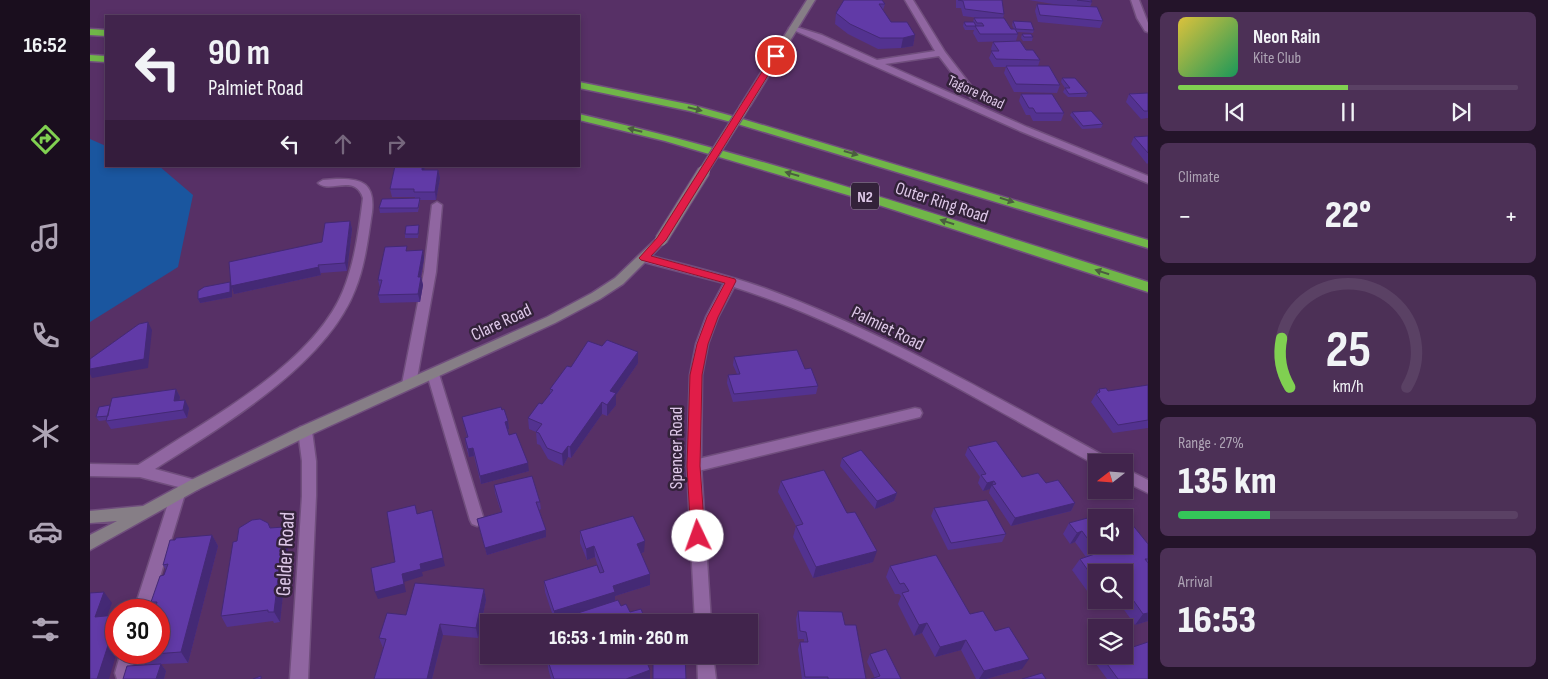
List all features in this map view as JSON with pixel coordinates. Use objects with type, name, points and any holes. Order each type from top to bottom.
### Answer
[{"type":"highway","points":[[90,32],[105,33]]},
{"type":"highway","points":[[90,58],[105,59]]},
{"type":"highway","name":"Outer Ring Road","points":[[580,85],[692,108],[880,162],[1148,244]]},
{"type":"highway","name":"Outer Ring Road","points":[[580,117],[668,138],[855,193],[1148,287]]},
{"type":"street","name":"Clare Road","points":[[90,543],[194,485],[305,431],[551,320],[596,296],[619,281],[661,240],[811,0]]},
{"type":"street","points":[[909,0],[941,53],[974,96]]},
{"type":"street","points":[[1135,0],[1140,18],[1148,29]]},
{"type":"street","name":"Tagore Road","points":[[793,28],[819,37],[876,62],[1086,157],[1148,180]]},
{"type":"street","points":[[876,62],[941,53]]},
{"type":"street","points":[[140,470],[266,386],[311,349],[334,318],[349,291],[356,268],[368,198],[367,191],[363,186],[354,183],[322,183]]},
{"type":"street","points":[[409,384],[430,272],[437,205]]},
{"type":"street","name":"Palmiet Road","points":[[644,258],[731,281],[817,314],[902,354],[1088,454]]},
{"type":"street","name":"Spencer Road","points":[[703,614],[694,466],[696,375],[712,317],[731,281]]},
{"type":"street","points":[[433,374],[477,520]]},
{"type":"street","points":[[694,466],[915,413]]},
{"type":"street","name":"Gelder Road","points":[[299,679],[309,496],[309,461],[305,431]]},
{"type":"street","points":[[90,470],[140,470],[194,485]]},
{"type":"street","points":[[1133,479],[1148,487]]},
{"type":"street","points":[[145,599],[178,494]]},
{"type":"street","points":[[90,518],[147,512]]},
{"type":"street","points":[[123,673],[126,664]]},
{"type":"street","points":[[706,664],[707,679]]},
{"type":"water","points":[[90,139],[105,146],[105,167],[160,167],[193,195],[178,267],[90,322]]},
{"type":"building","points":[[844,0],[882,0],[885,4],[879,4],[891,22],[907,22],[915,35],[903,38],[880,38],[850,24],[836,13]]},
{"type":"building","points":[[958,0],[1002,0],[1004,14],[965,9],[963,1]]},
{"type":"building","points":[[1037,4],[1097,7],[1103,21],[1040,15]]},
{"type":"building","points":[[974,18],[1004,18],[1011,29],[1015,29],[1018,34],[980,34],[975,26],[984,26],[982,23],[977,23]]},
{"type":"building","points":[[1013,21],[1031,22],[1034,30],[1016,29]]},
{"type":"building","points":[[964,22],[974,22],[976,26],[966,26]]},
{"type":"building","points":[[1022,34],[1031,34],[1033,37],[1024,37]]},
{"type":"building","points":[[1020,41],[1026,50],[1033,50],[1040,60],[996,59],[991,51],[999,51],[993,42]]},
{"type":"building","points":[[1006,66],[1049,66],[1060,85],[1016,84]]},
{"type":"building","points":[[1062,78],[1075,78],[1088,93],[1069,94],[1065,88],[1070,88]]},
{"type":"building","points":[[1148,93],[1148,111],[1144,111],[1129,94]]},
{"type":"building","points":[[1021,94],[1052,94],[1064,113],[1036,113],[1033,108],[1029,108]]},
{"type":"building","points":[[1091,111],[1103,124],[1083,126],[1072,112]]},
{"type":"building","points":[[1148,136],[1148,153],[1134,137]]},
{"type":"building","points":[[395,167],[422,167],[422,170],[438,170],[435,192],[414,192],[414,189],[390,189]]},
{"type":"building","points":[[420,198],[418,208],[379,208],[382,199]]},
{"type":"building","points":[[350,221],[345,263],[318,265],[319,267],[231,286],[229,262],[322,242],[325,223]]},
{"type":"building","points":[[419,225],[418,234],[405,234],[406,226]]},
{"type":"building","points":[[407,246],[406,251],[423,250],[418,277],[421,277],[418,294],[378,295],[382,280],[378,280],[385,247]]},
{"type":"building","points":[[230,282],[230,292],[198,299],[198,291],[204,287]]},
{"type":"building","points":[[148,322],[144,359],[90,369],[90,359],[139,324]]},
{"type":"building","points":[[607,340],[638,352],[610,391],[616,393],[607,405],[602,402],[570,447],[568,446],[562,454],[547,448],[539,433],[536,432],[542,424],[528,418],[539,403],[542,404],[553,390],[550,389],[567,366],[571,367],[588,341],[602,346]]},
{"type":"building","points":[[797,350],[805,369],[811,368],[818,386],[734,394],[728,375],[740,374],[734,357]]},
{"type":"building","points":[[1148,385],[1148,420],[1118,425],[1096,394],[1100,392],[1099,389],[1106,388],[1108,391]]},
{"type":"building","points":[[176,389],[174,401],[185,400],[183,410],[106,421],[112,398]]},
{"type":"building","points":[[110,405],[108,416],[96,417],[99,407]]},
{"type":"building","points":[[501,407],[502,410],[504,409],[508,421],[505,422],[509,435],[516,433],[528,463],[480,476],[473,448],[468,449],[465,438],[468,437],[462,417]]},
{"type":"building","points":[[996,441],[1022,477],[1038,473],[1046,483],[1058,480],[1075,503],[1015,518],[992,485],[996,484],[994,481],[987,483],[981,475],[986,474],[968,447]]},
{"type":"building","points":[[861,450],[897,493],[877,501],[842,458]]},
{"type":"building","points":[[824,470],[847,513],[855,512],[877,551],[816,567],[796,526],[803,524],[781,481]]},
{"type":"building","points":[[532,476],[540,502],[536,502],[546,530],[485,548],[477,519],[502,512],[494,485]]},
{"type":"building","points":[[987,500],[1006,534],[951,543],[934,508]]},
{"type":"building","points":[[415,505],[417,514],[432,510],[443,558],[420,564],[421,569],[402,574],[404,584],[375,592],[371,568],[395,562],[387,512]]},
{"type":"building","points":[[633,516],[645,541],[637,544],[650,574],[613,586],[615,592],[554,611],[544,581],[597,565],[600,573],[604,572],[594,546],[586,549],[580,531]]},
{"type":"building","points":[[1088,518],[1088,539],[1082,531],[1077,533],[1069,523]]},
{"type":"building","points":[[260,519],[268,523],[270,528],[284,527],[274,612],[268,612],[268,610],[221,616],[233,542],[237,541],[239,528],[252,520]]},
{"type":"building","points":[[1133,525],[1148,544],[1148,559],[1145,559],[1148,563],[1148,613],[1143,614],[1133,600],[1133,564],[1088,564],[1088,570],[1080,559],[1095,554],[1133,554]]},
{"type":"building","points":[[212,535],[181,652],[170,653],[170,599],[152,599],[160,576],[164,575],[168,564],[163,565],[170,540],[175,540],[176,538]]},
{"type":"building","points":[[936,555],[970,614],[983,611],[995,631],[1009,627],[1029,659],[984,671],[966,640],[940,647],[927,623],[919,625],[902,593],[909,591],[904,583],[900,584],[890,566]]},
{"type":"building","points":[[415,583],[484,589],[476,628],[440,624],[427,679],[374,679],[386,639],[379,638],[387,613],[406,615]]},
{"type":"building","points":[[104,592],[95,617],[105,616],[105,655],[97,679],[90,679],[90,593]]},
{"type":"building","points":[[618,600],[621,606],[626,604],[630,612],[641,609],[643,614],[578,614]]},
{"type":"building","points":[[798,611],[842,612],[845,625],[856,625],[866,679],[805,677],[800,642],[808,642],[806,632],[800,631]]},
{"type":"building","points":[[1148,642],[1148,679],[1118,679],[1107,664],[1133,664],[1133,647]]},
{"type":"building","points":[[886,649],[901,679],[871,679],[880,676],[870,654]]},
{"type":"building","points":[[161,664],[156,679],[123,679],[127,666]]},
{"type":"building","points":[[549,664],[648,664],[650,670],[626,679],[554,679]]},
{"type":"building","points":[[653,664],[685,664],[686,679],[653,679]]},
{"type":"building","points":[[1042,673],[1046,679],[1022,679]]},
{"type":"route","points":[[698,536],[694,466],[696,375],[702,344],[712,317],[731,281],[644,258],[661,240],[776,56]]}]
